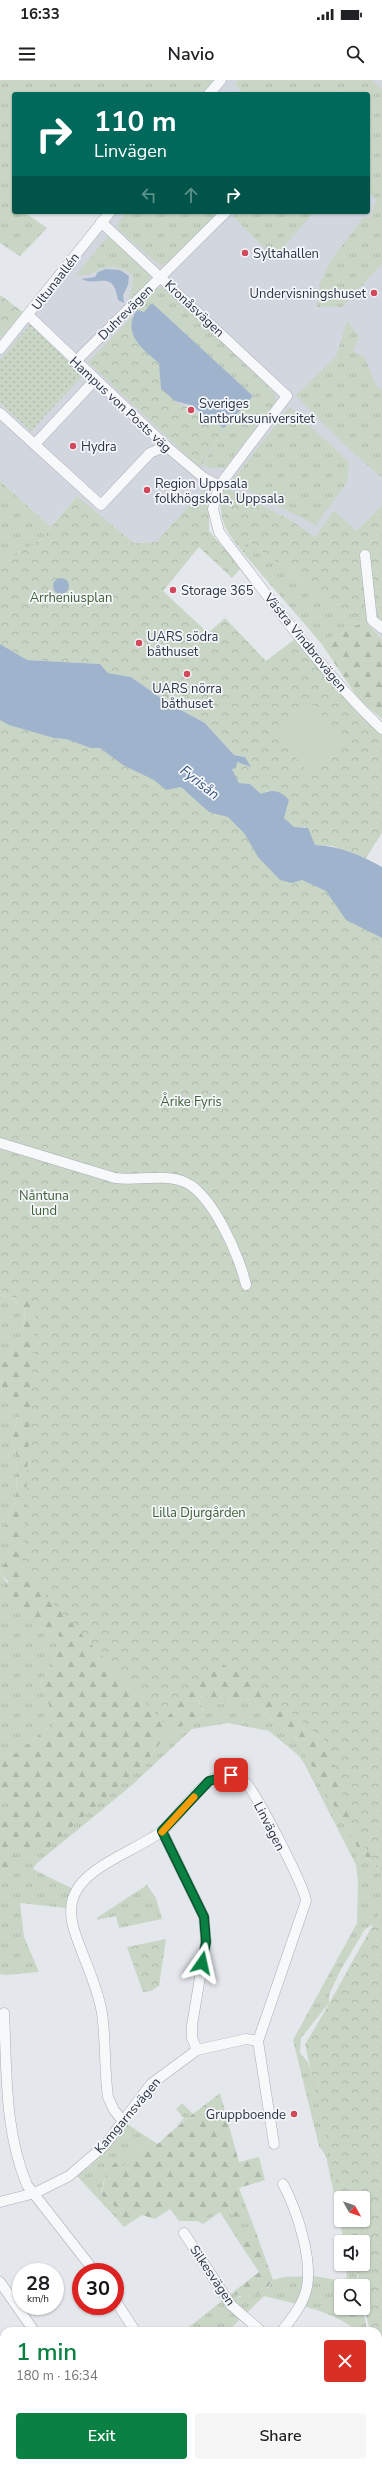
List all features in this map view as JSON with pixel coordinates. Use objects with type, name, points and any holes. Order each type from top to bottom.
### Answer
[{"type":"street","points":[[211,92],[220,80]]},
{"type":"street","name":"Ultunaallén","points":[[0,348],[108,214]]},
{"type":"street","name":"Duhrevägen","points":[[75,362],[224,214]]},
{"type":"street","name":"Kronåsvägen","points":[[101,222],[288,396],[219,486]]},
{"type":"street","name":"Hampus von Posts väg","points":[[28,315],[75,362],[166,446],[204,478],[219,486]]},
{"type":"street","points":[[35,444],[95,380]]},
{"type":"street","points":[[0,413],[101,505],[150,453],[166,446]]},
{"type":"street","name":"Västra Vindbrovägen","points":[[219,486],[213,509],[219,532],[293,628],[363,711],[382,728]]},
{"type":"street","points":[[365,555],[372,620],[382,628]]},
{"type":"street","points":[[0,1143],[115,1178],[128,1180],[168,1178],[183,1181],[198,1193],[224,1226],[241,1263],[246,1285]]},
{"type":"street","name":"Linvägen","points":[[122,2120],[114,2110],[108,2097],[99,2000],[74,1928],[72,1903],[77,1889],[91,1876],[162,1831],[209,1781],[228,1774],[242,1778],[255,1796],[304,1892],[305,1909],[258,2041],[274,2144]]},
{"type":"street","points":[[162,1831],[204,1917],[206,1942],[192,2025],[192,2038],[197,2050]]},
{"type":"street","points":[[4,2012],[9,2122],[20,2168],[27,2185],[36,2193],[88,2263]]},
{"type":"street","name":"Kamgarnsvägen","points":[[0,2202],[36,2193],[69,2176],[88,2161],[105,2144],[122,2120],[155,2080],[197,2050],[246,2039],[258,2041]]},
{"type":"street","points":[[283,2184],[290,2199],[309,2272],[302,2301],[285,2327]]},
{"type":"street","name":"Silkesvägen","points":[[184,2233],[231,2305],[256,2327]]},
{"type":"street","points":[[0,2282],[31,2327]]},
{"type":"street","points":[[124,2314],[132,2327]]},
{"type":"shaded area","name":"Sveriges lantbruksuniversitet","points":[[223,80],[382,80],[382,638],[365,621],[228,513],[204,491],[156,542],[134,543],[77,496],[51,527],[0,481],[0,339],[107,214],[370,214],[370,92],[213,92]]},
{"type":"green space","points":[[0,80],[214,80],[205,92],[12,92],[12,214],[27,214],[47,228],[20,256],[0,243]]},
{"type":"green space","points":[[239,80],[373,80],[382,89],[382,264],[342,307],[317,307],[320,284],[330,262],[362,219],[371,216],[376,200],[370,193],[370,92],[344,92],[342,90],[340,92],[242,92],[235,85]]},
{"type":"green space","points":[[125,214],[218,214],[167,264],[159,265],[120,231],[117,225]]},
{"type":"green space","points":[[235,214],[312,214],[274,258],[233,216]]},
{"type":"green space","points":[[108,236],[150,275],[149,283],[129,303],[133,282],[132,274],[122,269],[108,267],[84,275],[76,275]]},
{"type":"green space","points":[[164,287],[276,394],[275,402],[225,468],[212,468],[203,465],[224,428],[253,396],[152,303],[144,313],[137,310],[141,302],[148,295]]},
{"type":"green space","points":[[0,295],[23,312],[0,339]]},
{"type":"green space","points":[[133,316],[133,332],[135,338],[147,353],[159,363],[161,389],[175,401],[224,428],[200,468],[88,362]]},
{"type":"green space","points":[[347,321],[359,336],[353,351],[365,357],[376,385],[382,390],[382,478],[336,437],[296,395],[336,357]]},
{"type":"green space","points":[[31,323],[83,375],[31,431],[0,403],[0,360]]},
{"type":"green space","points":[[290,407],[349,462],[347,482],[316,525],[231,482]]},
{"type":"green space","points":[[0,481],[51,527],[42,538],[0,566]]},
{"type":"green space","points":[[224,487],[287,518],[315,537],[334,511],[357,531],[382,505],[382,632],[327,599],[245,539],[245,555],[232,539],[224,524],[221,508]]},
{"type":"green space","name":"Arrheniusplan","points":[[204,490],[209,495],[209,531],[241,568],[232,578],[199,547],[163,591],[208,633],[225,618],[266,661],[295,639],[358,714],[382,734],[382,833],[366,858],[332,846],[315,845],[305,827],[294,828],[284,818],[289,800],[268,791],[261,795],[250,784],[239,783],[232,769],[236,762],[250,766],[245,757],[234,755],[205,723],[168,703],[131,677],[108,673],[100,664],[27,660],[0,644],[0,566],[42,538],[77,496],[134,543],[156,542]]},
{"type":"green space","points":[[245,539],[327,599],[365,621],[321,643],[245,555]]},
{"type":"green space","points":[[365,621],[382,639],[382,719],[360,701],[321,643]]},
{"type":"green space","name":"Årike Fyris","points":[[0,690],[142,736],[382,911],[382,1874],[352,1826],[327,1742],[254,1682],[222,1664],[187,1694],[163,1722],[22,1570],[36,1304],[0,1290]]},
{"type":"green space","points":[[310,701],[343,740],[307,771],[274,732]]},
{"type":"green space","name":"Lilla Djurgården","points":[[0,1133],[124,1169],[382,1873],[359,1850],[296,1738],[260,1710],[254,1700],[233,1698],[222,1704],[213,1703],[206,1695],[198,1700],[204,1712],[201,1718],[168,1732],[148,1760],[43,1852],[13,1847],[16,1859],[9,1875],[0,1871],[0,1816],[21,1800],[0,1794],[0,1758],[16,1753],[56,1722],[40,1683],[55,1659],[59,1636],[40,1627],[4,1590],[8,1581],[0,1573],[0,1569],[17,1549],[6,1533],[7,1517],[16,1503],[17,1457],[12,1440],[19,1411],[2,1398],[1,1367],[23,1332],[25,1309],[14,1300],[0,1295]]},
{"type":"green space","points":[[0,1295],[14,1300],[25,1309],[23,1332],[1,1368],[2,1398],[19,1411],[12,1440],[17,1457],[16,1503],[7,1517],[18,1549],[0,1569]]},
{"type":"green space","points":[[0,1573],[40,1627],[59,1636],[55,1659],[40,1683],[56,1722],[16,1753],[0,1758]]},
{"type":"green space","points":[[206,1695],[222,1704],[233,1698],[254,1700],[260,1710],[296,1738],[359,1850],[382,1873],[382,1920],[365,1929],[340,1971],[329,1995],[329,2003],[301,2038],[300,2053],[308,2062],[333,2134],[340,2191],[334,2191],[334,2194],[326,2156],[319,2146],[293,2040],[357,1923],[358,1881],[356,1865],[304,1763],[298,1755],[269,1731],[228,1723],[192,1729],[131,1786],[36,1864],[33,1869],[73,1889],[66,1908],[20,1903],[24,1937],[39,1972],[5,1975],[0,1974],[0,1871],[9,1875],[13,1847],[117,1786],[148,1760],[168,1732],[201,1718],[204,1712],[198,1699]]},
{"type":"green space","points":[[0,1794],[22,1800],[0,1816]]},
{"type":"green space","points":[[147,1885],[156,1898],[162,1919],[119,1928],[116,1916],[97,1920],[98,1917]]},
{"type":"green space","points":[[382,1910],[382,2327],[369,2327],[366,2315],[370,2315],[370,2279],[358,2279],[357,2271],[370,2271],[370,2235],[348,2235],[347,2227],[370,2227],[370,2191],[338,2191],[305,2044]]},
{"type":"green space","points":[[166,1939],[159,1986],[151,1991],[143,1992],[127,1947]]},
{"type":"green space","points":[[220,2093],[239,2162],[259,2157],[265,2180],[239,2188],[237,2205],[244,2214],[240,2218],[233,2215],[228,2207],[218,2207],[198,2221],[179,2221],[170,2209],[155,2219],[142,2215],[124,2227],[117,2219],[122,2212],[101,2195],[107,2170],[117,2161],[123,2167],[150,2139],[158,2144],[180,2124]]},
{"type":"green space","points":[[182,2103],[193,2114],[175,2127],[184,2118],[176,2109]]},
{"type":"green space","points":[[127,2124],[150,2139],[123,2167],[117,2161],[106,2176],[101,2195],[122,2212],[117,2219],[76,2175],[90,2166]]},
{"type":"green space","points":[[239,2188],[254,2227],[237,2239],[220,2212],[203,2224],[198,2221],[218,2207],[228,2207],[233,2215]]},
{"type":"green space","points":[[254,2227],[273,2280],[270,2285],[255,2295],[244,2297],[238,2296],[232,2293],[259,2272],[237,2239]]},
{"type":"green space","points":[[341,2227],[349,2227],[351,2235],[343,2235]]},
{"type":"green space","points":[[346,2271],[356,2271],[358,2279],[347,2279]]},
{"type":"green space","points":[[314,2276],[334,2280],[334,2315],[364,2315],[366,2327],[351,2327],[337,2318],[325,2313],[264,2296],[232,2327],[189,2327],[232,2293],[239,2297],[268,2288],[273,2280],[284,2277]]},
{"type":"water","points":[[106,269],[120,270],[129,276],[128,285],[123,295],[124,303],[118,300],[116,290],[112,284],[104,281],[93,282],[82,279],[95,277],[98,272]]},
{"type":"water","points":[[152,303],[253,396],[224,428],[190,405],[175,401],[161,389],[159,363],[141,347],[136,340],[131,326],[137,310],[144,312]]},
{"type":"water","points":[[58,578],[64,578],[69,583],[67,592],[64,594],[58,594],[53,589],[53,583]]},
{"type":"water","name":"Fyrisån","points":[[0,644],[27,660],[100,664],[108,673],[131,677],[168,703],[205,723],[234,755],[245,757],[251,767],[237,762],[236,768],[232,769],[239,783],[250,784],[261,794],[269,791],[276,791],[283,794],[289,800],[284,818],[294,827],[308,828],[315,845],[342,849],[382,867],[382,938],[346,920],[326,891],[302,880],[292,883],[280,880],[258,857],[244,833],[228,817],[209,812],[181,787],[166,790],[154,780],[123,765],[100,748],[91,748],[66,739],[54,738],[9,725],[0,720]]},
{"type":"slow traffic","points":[[162,1832],[194,1797]]},
{"type":"place","name":"Syltahallen","points":[[245,253]]},
{"type":"place","name":"Undervisningshuset","points":[[374,293]]},
{"type":"place","name":"Sveriges lantbruksuniversitet","points":[[191,410]]},
{"type":"place","name":"Hydra","points":[[73,446]]},
{"type":"place","name":"Region Uppsala folkhögskola, Uppsala","points":[[147,490]]},
{"type":"place","name":"Storage 365","points":[[173,590]]},
{"type":"place","name":"UARS södra båthuset","points":[[139,643]]},
{"type":"place","name":"UARS nörra båthuset","points":[[187,674]]},
{"type":"place","name":"Gruppboende","points":[[294,2114]]},
{"type":"route","points":[[202,1963],[206,1942],[206,1926],[203,1913],[186,1876],[162,1831],[209,1781],[220,1776],[231,1775]]},
{"type":"park label","name":"Nåntuna lund","points":[[44,1202]]}]
